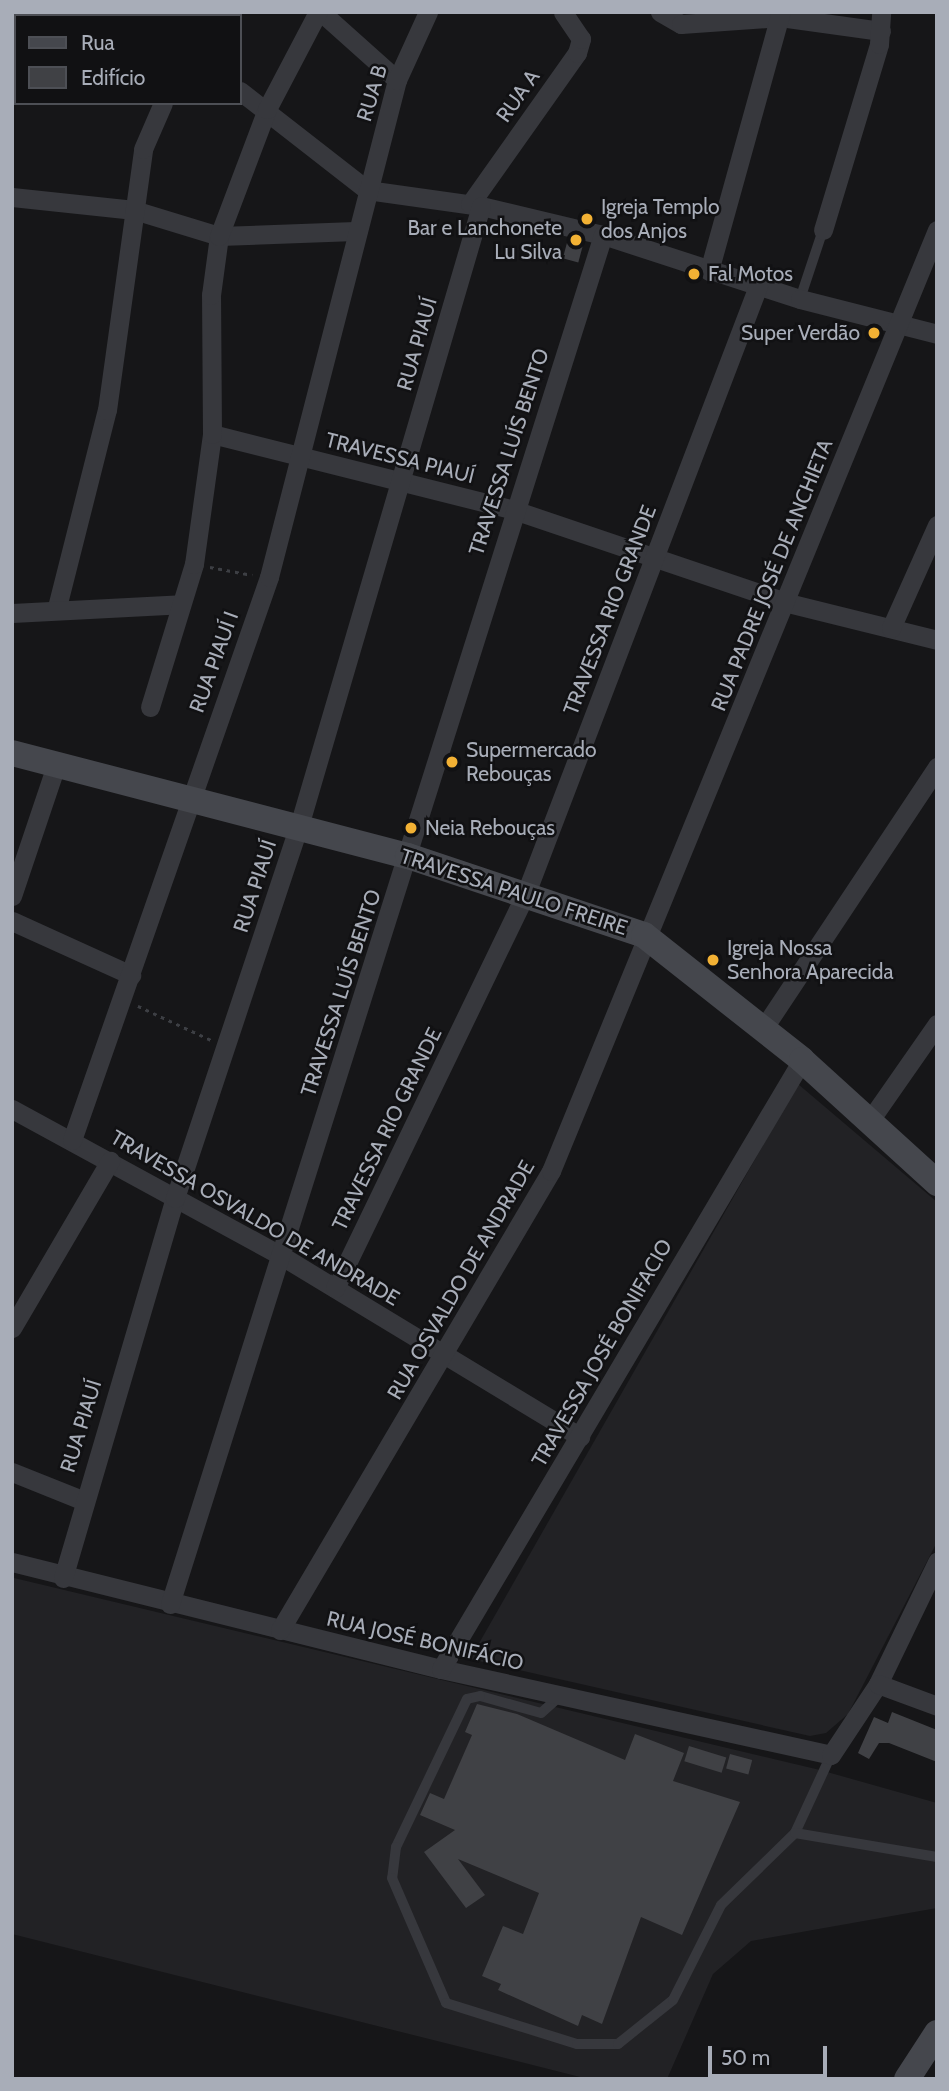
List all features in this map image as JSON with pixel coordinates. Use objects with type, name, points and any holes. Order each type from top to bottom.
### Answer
[{"type":"street","points":[[150,708],[194,564],[212,434],[211,295],[219,236],[267,109],[320,12],[397,80]]},
{"type":"street","name":"RUA B","points":[[367,190],[397,80],[428,12]]},
{"type":"street","name":"RUA A","points":[[476,205],[577,53],[581,39],[563,12]]},
{"type":"street","points":[[660,12],[681,24],[780,14],[881,21],[823,230]]},
{"type":"street","points":[[709,271],[780,14]]},
{"type":"street","points":[[242,92],[267,109],[367,190],[476,205],[603,235],[800,299],[937,334]]},
{"type":"street","points":[[57,607],[102,437],[143,149],[162,105]]},
{"type":"street","name":"RUA PIAUÍ I","points":[[72,1140],[131,975],[189,797],[269,577],[367,190]]},
{"type":"street","points":[[12,197],[134,210],[219,236],[355,231]]},
{"type":"street","name":"RUA PIAUÍ","points":[[63,1578],[82,1500],[175,1198],[299,826],[401,482],[476,205]]},
{"type":"street","name":"RUA PADRE JOSÉ DE ANCHIETA","points":[[644,935],[788,603],[937,230]]},
{"type":"street","name":"TRAVESSA LUÍS BENTO","points":[[170,1604],[603,235]]},
{"type":"street","name":"TRAVESSA RIO GRANDE","points":[[335,1288],[526,893],[758,286]]},
{"type":"street","name":"TRAVESSA PIAUÍ","points":[[212,434],[514,510],[656,555],[788,603],[937,640]]},
{"type":"street","points":[[891,628],[937,525]]},
{"type":"street","points":[[12,612],[57,607],[181,604]]},
{"type":"street","name":"TRAVESSA PAULO FREIRE","points":[[12,753],[408,856],[526,893],[644,935],[802,1060],[868,1123],[937,1183]]},
{"type":"street","points":[[12,896],[56,765]]},
{"type":"street","points":[[762,1028],[937,766]]},
{"type":"street","points":[[12,921],[131,975]]},
{"type":"street","name":"RUA OSVALDO DE ANDRADE","points":[[280,1630],[446,1354],[551,1171],[644,935]]},
{"type":"street","points":[[868,1123],[937,1024]]},
{"type":"street","name":"TRAVESSA JOSÉ BONIFACIO","points":[[441,1669],[802,1060]]},
{"type":"street","name":"TRAVESSA OSVALDO DE ANDRADE","points":[[12,1109],[280,1255],[580,1437]]},
{"type":"street","points":[[12,1328],[110,1161]]},
{"type":"street","points":[[12,1472],[82,1500]]},
{"type":"street","name":"RUA JOSÉ BONIFÁCIO","points":[[12,1562],[63,1578],[441,1669],[831,1755]]},
{"type":"street","points":[[831,1755],[878,1684],[937,1562]]},
{"type":"street","points":[[878,1684],[937,1706]]},
{"type":"street","points":[[907,2079],[937,2033]]},
{"type":"lane","points":[[800,299],[823,230]]},
{"type":"lane","points":[[561,1696],[541,1713],[480,1696],[467,1699],[396,1847],[392,1878],[446,2003],[576,2044],[618,2045],[673,2000],[721,1905],[795,1833],[831,1755]]},
{"type":"lane","points":[[795,1833],[937,1857]]},
{"type":"path","points":[[194,564],[247,574]]},
{"type":"path","points":[[122,999],[227,1047]]},
{"type":"shaded area","points":[[798,1084],[937,1202],[937,1542],[848,1714],[826,1733],[810,1736],[470,1659]]},
{"type":"shaded area","points":[[14,1578],[820,1770],[937,1803],[937,1908],[751,1941],[713,1974],[667,2079],[588,2079],[12,1934]]},
{"type":"building","points":[[568,239],[583,243],[578,262],[563,258]]},
{"type":"building","points":[[477,1704],[517,1714],[625,1760],[635,1734],[684,1753],[673,1781],[740,1802],[682,1935],[641,1917],[602,2024],[582,2015],[578,2026],[498,1990],[501,1984],[482,1976],[503,1926],[523,1934],[539,1893],[458,1859],[485,1895],[466,1908],[424,1852],[455,1830],[420,1815],[430,1793],[444,1799],[472,1735],[465,1732]]},
{"type":"building","points":[[892,1712],[937,1730],[937,1762],[889,1743],[879,1743],[869,1759],[858,1753],[874,1717],[888,1723]]},
{"type":"building","points":[[689,1746],[726,1757],[722,1773],[684,1761]]},
{"type":"building","points":[[730,1754],[752,1760],[748,1774],[726,1768]]},
{"type":"place","name":"Igreja Templo dos Anjos","points":[[587,219]]},
{"type":"place","name":"Bar e Lanchonete Lu Silva","points":[[576,240]]},
{"type":"place","name":"Fal Motos","points":[[694,274]]},
{"type":"place","name":"Super Verdão","points":[[874,333]]},
{"type":"place","name":"Supermercado Rebouças","points":[[452,762]]},
{"type":"place","name":"Neia Rebouças","points":[[411,828]]},
{"type":"place","name":"Igreja Nossa Senhora Aparecida","points":[[713,960]]}]
